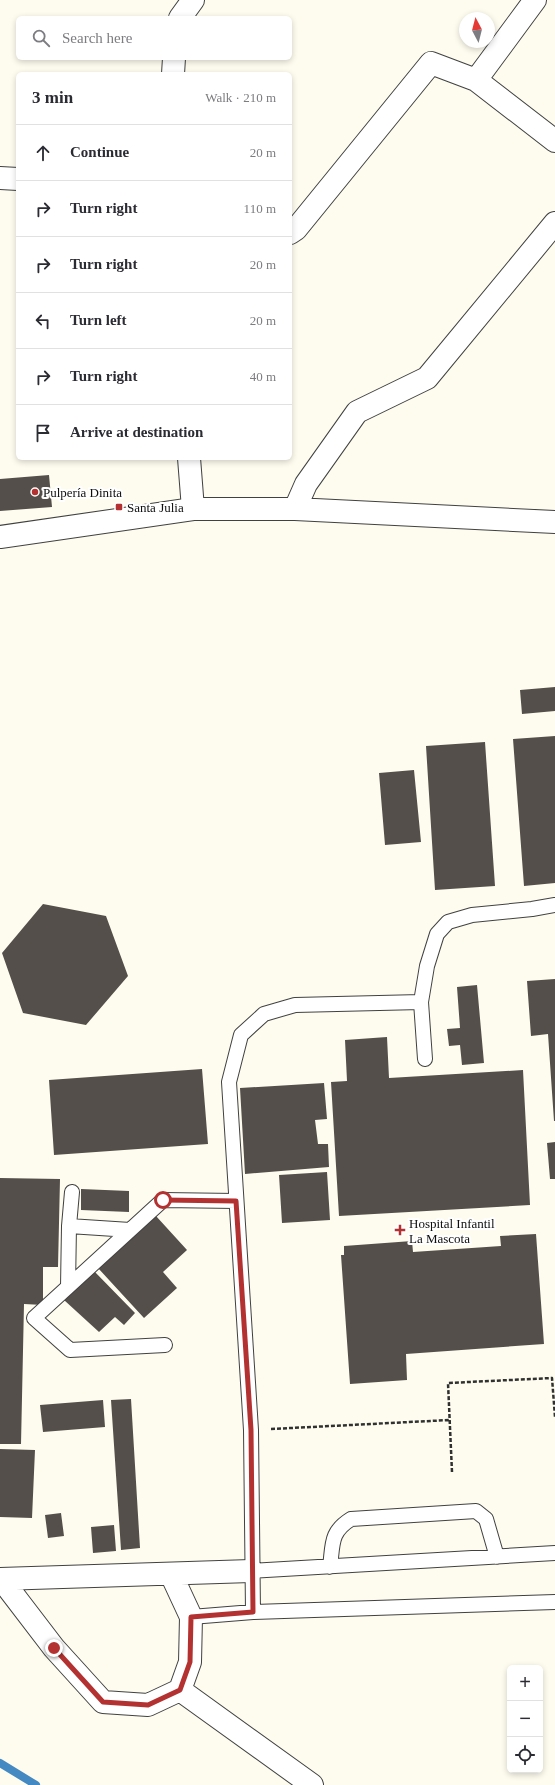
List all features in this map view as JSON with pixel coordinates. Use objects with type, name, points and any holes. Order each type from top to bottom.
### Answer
[{"type":"street","points":[[181,16],[193,0]]},
{"type":"street","points":[[476,80],[535,0]]},
{"type":"street","points":[[173,72],[174,60]]},
{"type":"street","points":[[292,232],[296,229],[431,64],[476,80],[555,142]]},
{"type":"street","points":[[0,178],[16,179]]},
{"type":"street","points":[[295,509],[306,484],[357,412],[428,378],[555,223]]},
{"type":"street","points":[[189,460],[193,509]]},
{"type":"street","points":[[0,537],[193,509],[295,509],[555,522]]},
{"type":"street","points":[[1,1579],[251,1571]]},
{"type":"street","points":[[1,1579],[54,1648],[103,1702],[148,1705],[180,1690],[190,1662],[191,1617],[171,1574]]},
{"type":"street","points":[[180,1690],[312,1785]]},
{"type":"lane","points":[[425,1059],[421,1002],[427,966],[437,934],[448,922],[472,915],[532,909],[555,904]]},
{"type":"lane","points":[[253,1612],[251,1571],[251,1430],[229,1082],[241,1035],[264,1014],[295,1006],[421,1002]]},
{"type":"lane","points":[[68,1287],[69,1226],[72,1192]]},
{"type":"lane","points":[[165,1345],[70,1350],[34,1318],[163,1200],[236,1201]]},
{"type":"lane","points":[[69,1226],[130,1230]]},
{"type":"lane","points":[[330,1567],[335,1535],[339,1528],[351,1519],[476,1511],[486,1519],[497,1557]]},
{"type":"lane","points":[[251,1571],[555,1553]]},
{"type":"lane","points":[[191,1617],[253,1612],[555,1602]]},
{"type":"path","points":[[452,1472],[448,1383],[552,1378],[555,1417]]},
{"type":"path","points":[[251,1430],[450,1420]]},
{"type":"building","points":[[49,475],[52,507],[0,511],[0,479]]},
{"type":"building","points":[[555,687],[555,711],[522,714],[520,690]]},
{"type":"building","points":[[555,736],[555,883],[524,886],[513,739]]},
{"type":"building","points":[[485,742],[495,886],[435,890],[426,746]]},
{"type":"building","points":[[414,770],[421,842],[385,845],[379,773]]},
{"type":"building","points":[[43,904],[106,916],[128,976],[86,1025],[23,1013],[2,953]]},
{"type":"building","points":[[555,979],[554,1121],[548,1034],[531,1036],[527,981]]},
{"type":"building","points":[[477,985],[484,1063],[462,1065],[460,1045],[449,1046],[447,1029],[460,1028],[457,987]]},
{"type":"building","points":[[387,1037],[389,1078],[523,1070],[530,1205],[339,1216],[331,1082],[347,1081],[345,1040]]},
{"type":"building","points":[[202,1069],[208,1144],[54,1155],[49,1080]]},
{"type":"building","points":[[324,1083],[327,1119],[315,1120],[318,1144],[328,1144],[329,1167],[245,1174],[240,1088]]},
{"type":"building","points":[[555,1142],[555,1179],[550,1179],[547,1143]]},
{"type":"building","points":[[327,1172],[330,1220],[282,1223],[279,1175]]},
{"type":"building","points":[[0,1178],[60,1179],[58,1267],[43,1267],[43,1305],[24,1304],[21,1444],[0,1444]]},
{"type":"building","points":[[81,1189],[129,1191],[129,1212],[81,1210]]},
{"type":"building","points":[[156,1216],[187,1250],[163,1272],[177,1288],[144,1318],[98,1268]]},
{"type":"building","points":[[536,1234],[544,1344],[406,1354],[407,1380],[350,1384],[341,1255],[344,1255],[344,1246],[412,1241],[413,1252],[501,1246],[500,1236]]},
{"type":"building","points":[[94,1271],[135,1313],[124,1325],[115,1317],[99,1332],[64,1300]]},
{"type":"building","points":[[131,1399],[140,1548],[121,1550],[111,1400]]},
{"type":"building","points":[[103,1400],[105,1427],[43,1432],[40,1405]]},
{"type":"building","points":[[0,1449],[35,1450],[32,1518],[0,1517]]},
{"type":"building","points":[[61,1513],[64,1536],[48,1538],[45,1515]]},
{"type":"building","points":[[114,1525],[116,1551],[93,1553],[91,1527]]},
{"type":"waterway","points":[[0,1763],[36,1785]]},
{"type":"place","name":"Pulpería Dinita","points":[[35,492]]},
{"type":"place","name":"Santa Julia","points":[[119,507]]},
{"type":"place","name":"Hospital Infantil La Mascota","points":[[400,1230]]},
{"type":"route","points":[[54,1648],[103,1702],[148,1705],[180,1690],[190,1662],[191,1617],[253,1612],[251,1571],[251,1430],[236,1201],[163,1200]]}]
